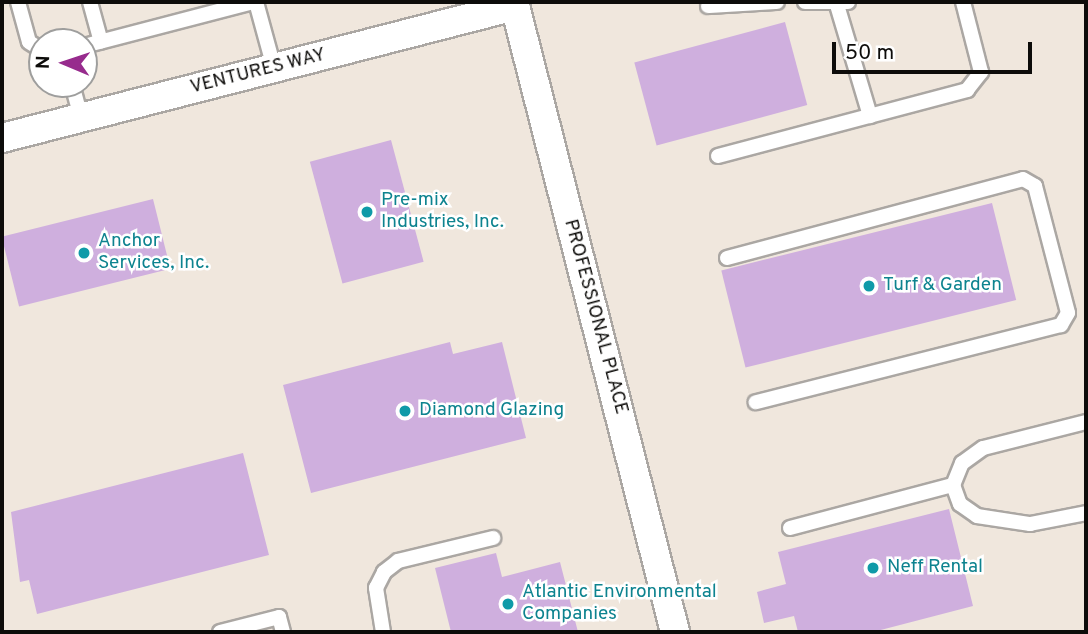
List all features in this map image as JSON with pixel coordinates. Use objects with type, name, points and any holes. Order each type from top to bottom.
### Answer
[{"type":"street","name":"VENTURES WAY","points":[[2,138],[515,4]]},
{"type":"street","name":"PROFESSIONAL PLACE","points":[[515,4],[676,632]]},
{"type":"lane","points":[[18,2],[28,38]]},
{"type":"lane","points":[[90,2],[101,42]]},
{"type":"lane","points":[[98,43],[228,5],[255,2],[274,68]]},
{"type":"lane","points":[[708,6],[777,2]]},
{"type":"lane","points":[[805,2],[842,3],[870,116]]},
{"type":"lane","points":[[718,156],[870,116],[978,83],[979,58],[963,2]]},
{"type":"lane","points":[[76,98],[81,117]]},
{"type":"lane","points":[[727,258],[1023,178],[1035,186],[1068,313],[1061,325],[756,402]]},
{"type":"lane","points":[[1086,422],[983,448],[962,463],[953,485],[960,505],[977,516],[1030,524],[1086,513]]},
{"type":"lane","points":[[790,528],[953,485]]},
{"type":"lane","points":[[383,632],[376,588],[384,572],[398,561],[493,538]]},
{"type":"lane","points":[[220,632],[279,617],[283,632]]},
{"type":"shaded area","points":[[2,2],[1086,2],[1086,632],[2,632]]},
{"type":"building","points":[[785,22],[807,105],[657,145],[634,62]]},
{"type":"building","name":"Pre-mix Industries, Inc.","points":[[391,140],[424,262],[342,283],[310,162]]},
{"type":"building","name":"Anchor Services, Inc.","points":[[153,199],[170,269],[19,307],[2,237]]},
{"type":"building","name":"Turf & Garden","points":[[992,203],[1016,300],[745,368],[721,270]]},
{"type":"building","name":"Diamond Glazing","points":[[450,342],[453,354],[502,342],[526,438],[311,493],[283,385]]},
{"type":"building","points":[[243,453],[269,555],[37,614],[29,580],[20,582],[11,512]]},
{"type":"building","name":"Neff Rental","points":[[949,509],[973,606],[873,632],[798,632],[794,616],[764,623],[757,592],[786,584],[778,552]]},
{"type":"building","name":"Atlantic Environmental Companies","points":[[496,553],[502,577],[560,562],[578,632],[451,632],[435,568]]},
{"type":"place","name":"Pre-mix Industries, Inc.","points":[[367,212]]},
{"type":"place","name":"Anchor Services, Inc.","points":[[84,253]]},
{"type":"place","name":"Turf & Garden","points":[[869,286]]},
{"type":"place","name":"Diamond Glazing","points":[[405,411]]},
{"type":"place","name":"Neff Rental","points":[[873,568]]},
{"type":"place","name":"Atlantic Environmental Companies","points":[[508,604]]}]
